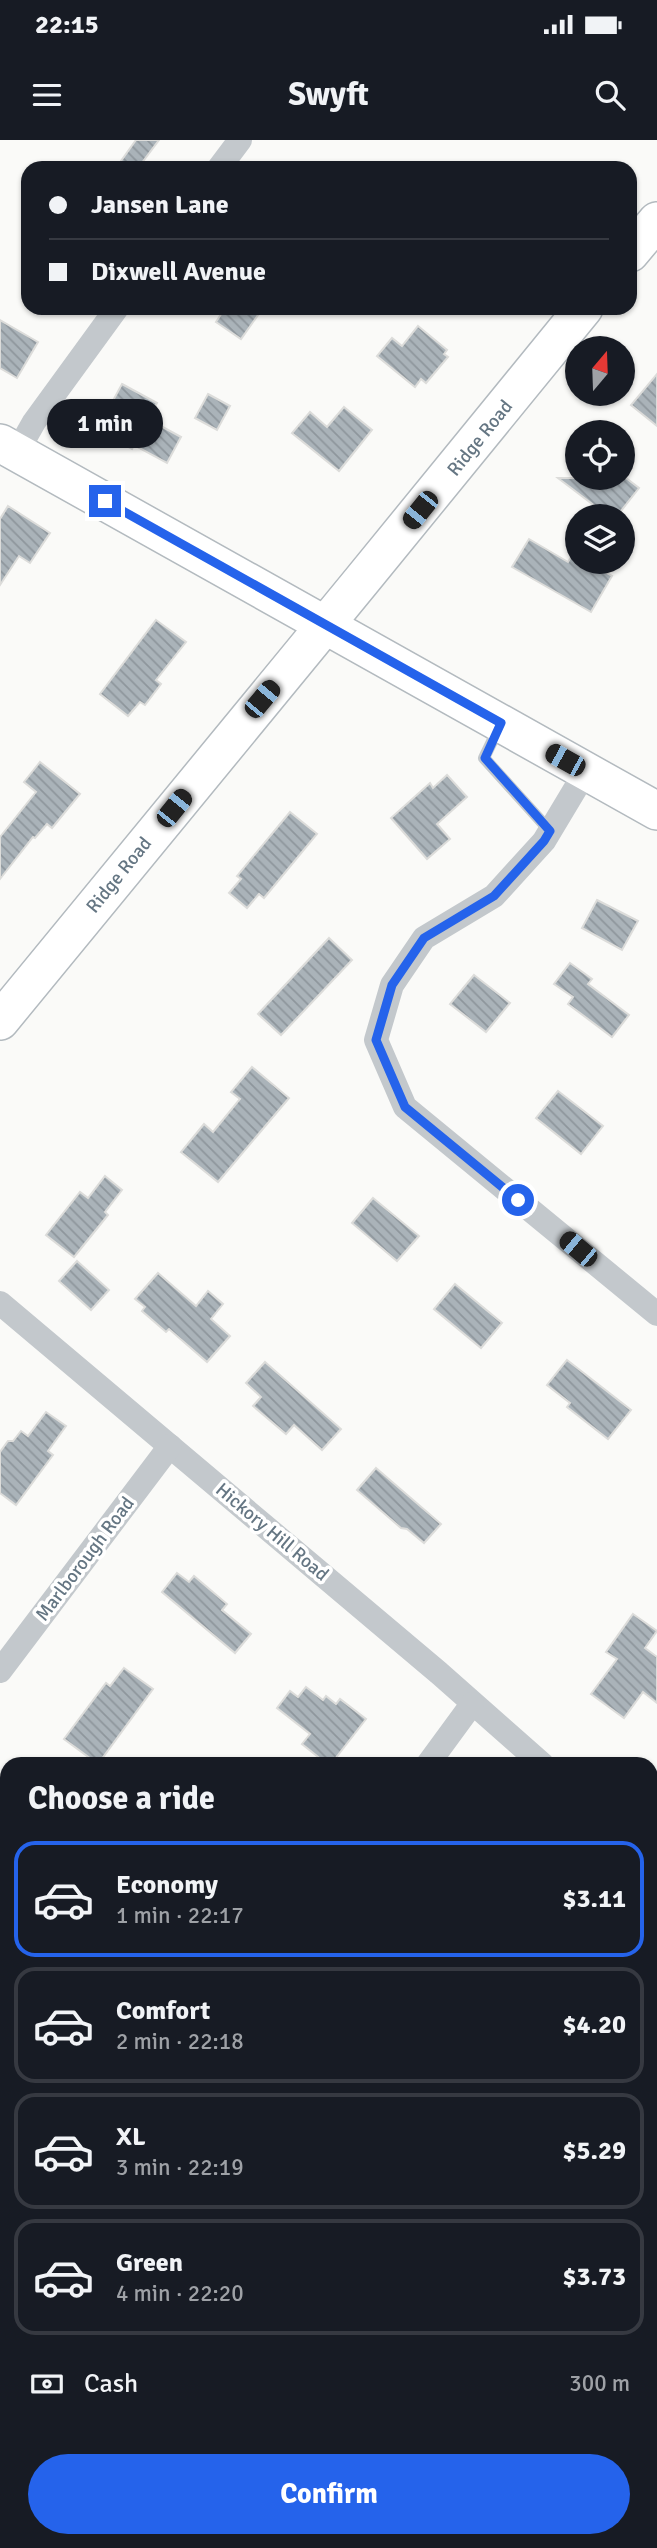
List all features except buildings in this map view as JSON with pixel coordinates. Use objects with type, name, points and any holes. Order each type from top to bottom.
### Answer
[{"type":"main road","points":[[637,245],[657,221]]},
{"type":"main road","name":"Ridge Road","points":[[0,1021],[578,315]]},
{"type":"main road","points":[[8,447],[657,811]]},
{"type":"street","points":[[224,161],[240,140]]},
{"type":"street","points":[[8,447],[34,422],[112,315]]},
{"type":"street","points":[[586,772],[544,841],[494,896],[424,938],[392,985],[376,1040],[405,1107],[657,1314]]},
{"type":"street","name":"Hickory Hill Road","points":[[0,1303],[439,1673],[534,1757]]},
{"type":"street","name":"Marlborough Road","points":[[0,1671],[170,1446]]},
{"type":"street","points":[[433,1757],[472,1704]]},
{"type":"lane","points":[[501,723],[485,758],[550,831]]},
{"type":"route","points":[[105,501],[501,723],[485,758],[550,831],[494,896],[424,938],[392,985],[376,1040],[405,1107],[518,1200]]}]
